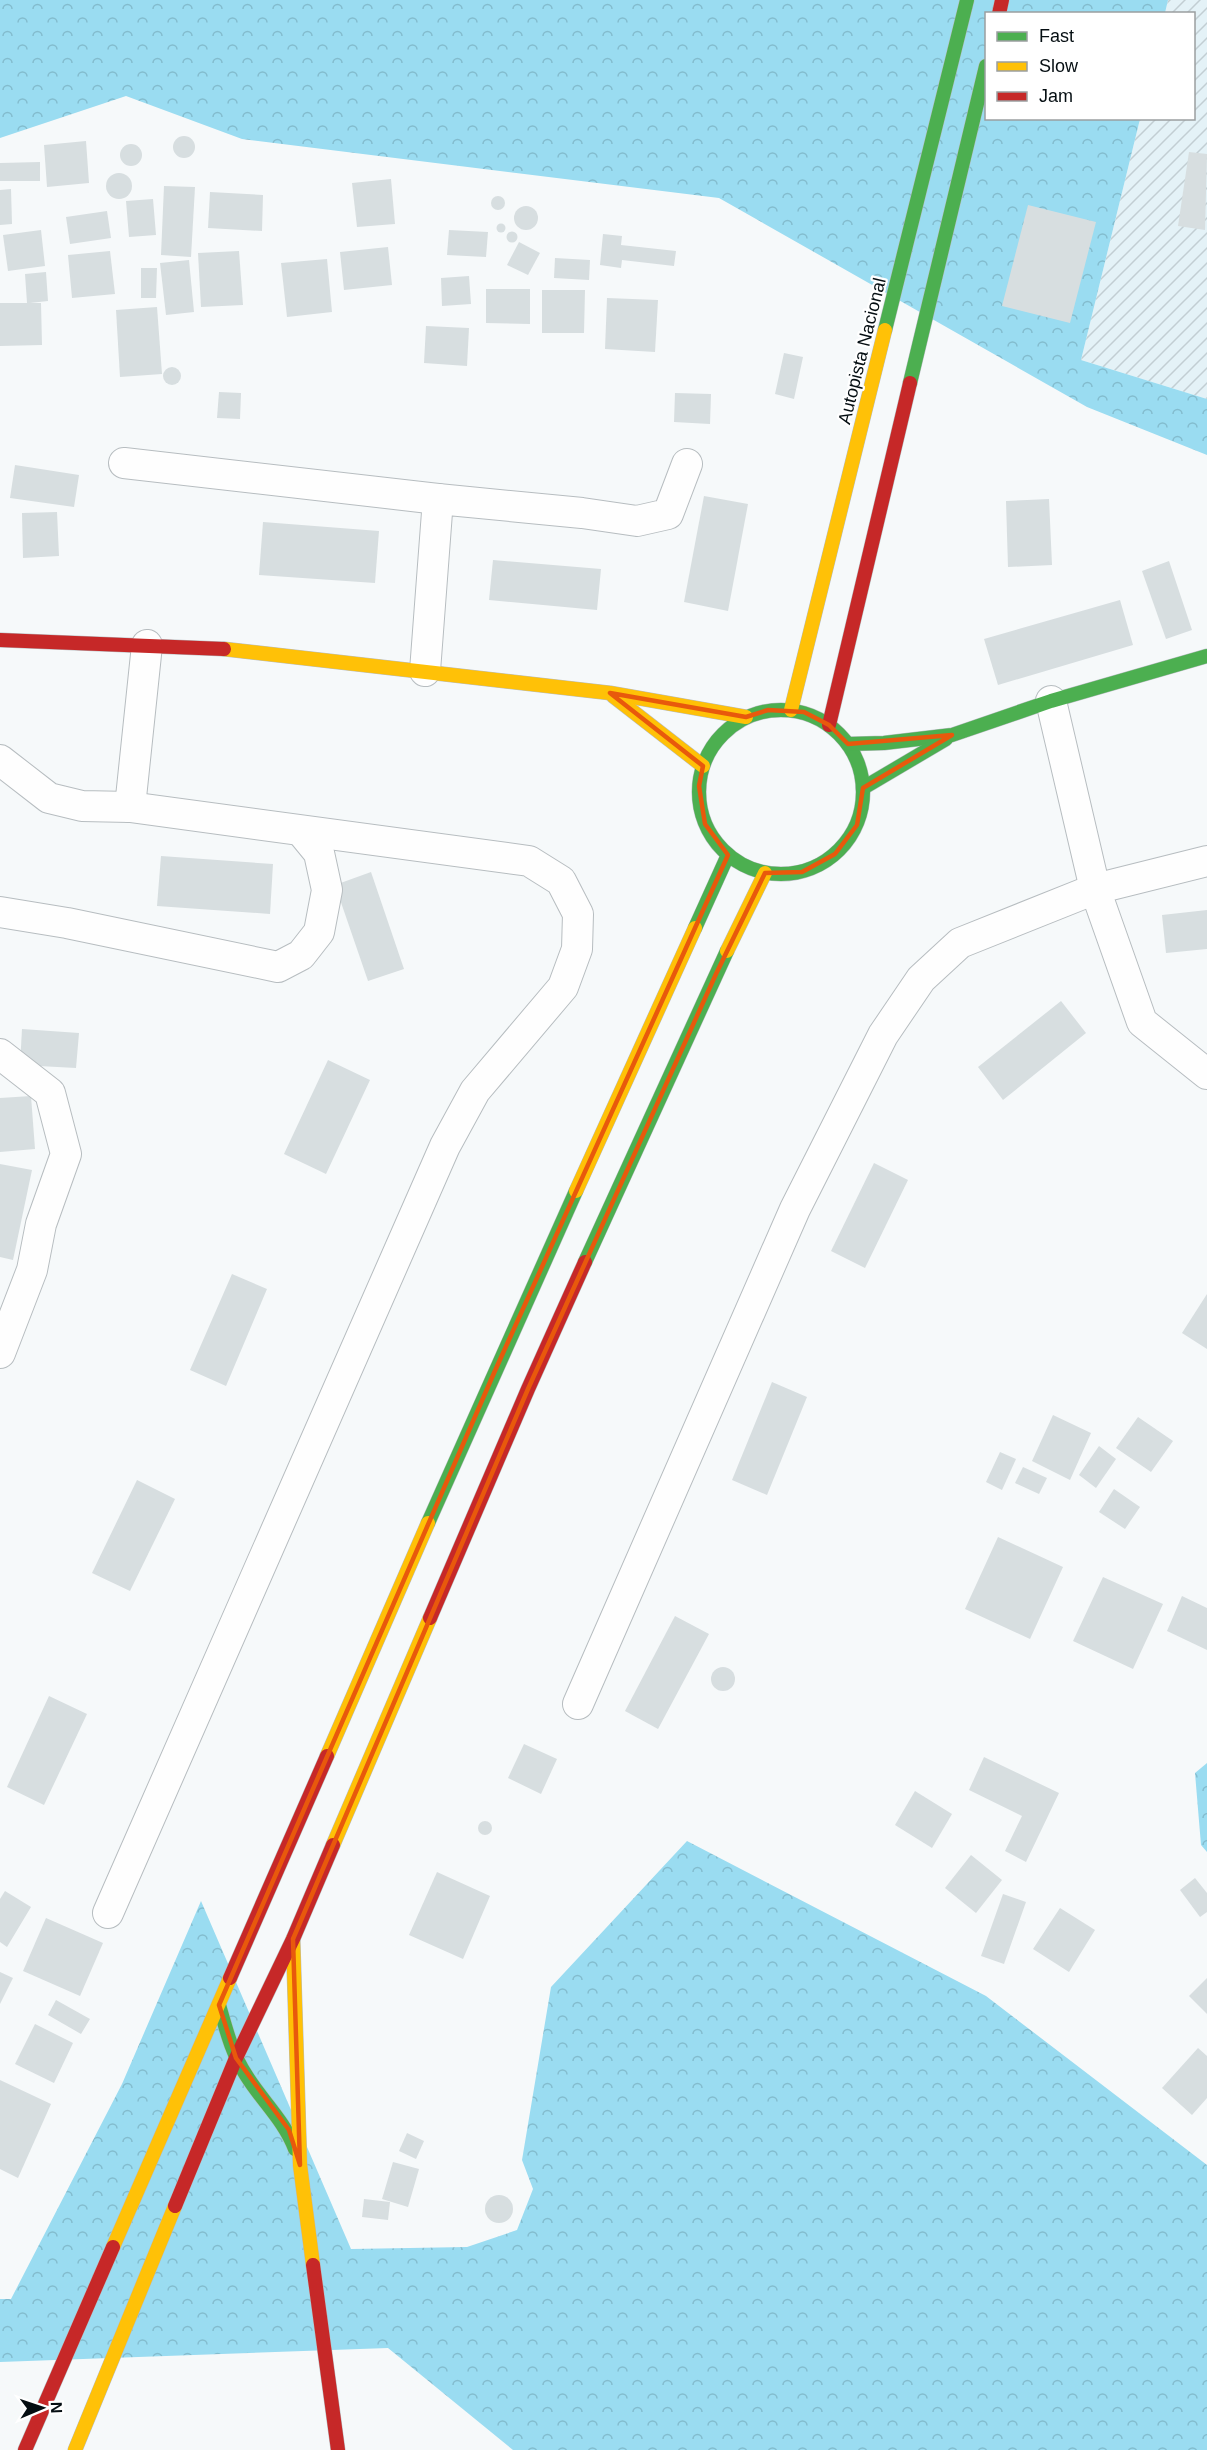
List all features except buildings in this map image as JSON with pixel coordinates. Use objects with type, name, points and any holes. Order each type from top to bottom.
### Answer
[{"type":"main road","name":"Autopista Nacional","points":[[790,710],[967,0]]},
{"type":"main road","points":[[829,725],[985,74]]},
{"type":"main road","points":[[0,640],[203,647],[610,693],[746,717]]},
{"type":"main road","points":[[863,788],[952,735],[1051,701],[1207,656]]},
{"type":"main road","points":[[610,693],[703,766]]},
{"type":"main road","points":[[768,710],[790,710],[804,712],[829,725],[848,744],[859,765],[863,788],[862,807],[857,825],[847,841],[819,865],[802,872],[784,875],[765,873],[746,866],[728,855],[705,824],[700,805],[699,786],[703,766],[712,746],[727,729],[746,717],[768,710]]},
{"type":"main road","points":[[848,744],[952,735]]},
{"type":"main road","points":[[25,2450],[494,1373],[728,855]]},
{"type":"main road","points":[[75,2450],[236,2058],[293,1939],[528,1389],[716,974],[765,873]]},
{"type":"main road","points":[[293,1939],[300,2165],[338,2450]]},
{"type":"main road","points":[[219,2005],[236,2058],[247,2077],[289,2130],[300,2165]]},
{"type":"street","points":[[124,463],[637,521],[668,514],[687,464]]},
{"type":"street","points":[[425,671],[438,499]]},
{"type":"street","points":[[130,807],[147,645]]},
{"type":"street","points":[[1051,701],[1095,889],[1142,1022],[1207,1074]]},
{"type":"street","points":[[0,760],[49,798],[82,806],[130,807],[529,861],[561,881],[578,914],[577,949],[563,987],[475,1091],[445,1146],[108,1913]]},
{"type":"street","points":[[0,912],[67,923],[278,967],[301,955],[320,932],[327,890],[319,853],[301,831]]},
{"type":"street","points":[[578,1704],[795,1209],[883,1035],[921,979],[960,943],[1095,889],[1207,861]]},
{"type":"street","points":[[0,1054],[50,1093],[66,1154],[41,1224],[32,1270],[0,1353]]},
{"type":"highlighted area","points":[[610,693],[746,717],[768,710],[804,712],[829,725],[848,744],[952,735],[863,788],[857,825],[835,854],[802,872],[765,873],[716,974],[528,1389],[293,1939],[300,2165],[289,2130],[236,2058],[219,2005],[494,1373],[728,855],[705,824],[699,786],[703,766]]},
{"type":"shaded area","points":[[1168,0],[1207,0],[1207,399],[1081,360],[1140,120],[1195,120],[1195,12],[1165,12]]},
{"type":"green space","points":[[0,0],[1168,0],[1165,12],[985,12],[985,120],[1140,120],[1081,360],[1207,399],[1207,455],[1087,407],[719,198],[242,139],[126,96],[0,138]]},
{"type":"green space","points":[[1207,1763],[1207,1852],[1201,1845],[1195,1773]]},
{"type":"green space","points":[[687,1841],[986,1996],[1207,2165],[1207,2450],[513,2450],[388,2348],[0,2362],[0,2299],[11,2299],[122,2084],[201,1901],[351,2249],[467,2247],[517,2230],[533,2189],[522,2160],[551,1987]]},
{"type":"traffic: fast","points":[[885,330],[967,0]]},
{"type":"traffic: fast","points":[[910,383],[985,70]]},
{"type":"traffic: fast","points":[[848,744],[884,743],[952,735],[1051,701],[1207,656]]},
{"type":"traffic: fast","points":[[781,710],[812,716],[839,734],[857,761],[863,792],[857,823],[839,850],[812,868],[781,874],[750,868],[723,850],[705,823],[699,792],[705,761],[723,734],[750,716],[781,710]]},
{"type":"traffic: fast","points":[[863,788],[946,739]]},
{"type":"traffic: fast","points":[[695,928],[728,855]]},
{"type":"traffic: fast","points":[[585,1262],[727,951]]},
{"type":"traffic: fast","points":[[428,1523],[576,1191]]},
{"type":"traffic: fast","points":[[219,2005],[241,2067],[285,2129],[295,2149]]},
{"type":"traffic: slow","points":[[791,710],[885,330]]},
{"type":"traffic: slow","points":[[224,649],[610,693],[746,717]]},
{"type":"traffic: slow","points":[[613,696],[703,766]]},
{"type":"traffic: slow","points":[[727,951],[765,873]]},
{"type":"traffic: slow","points":[[576,1191],[695,928]]},
{"type":"traffic: slow","points":[[327,1756],[428,1523]]},
{"type":"traffic: slow","points":[[333,1845],[430,1618]]},
{"type":"traffic: slow","points":[[293,1939],[300,2165],[313,2265]]},
{"type":"traffic: slow","points":[[113,2247],[230,1978]]},
{"type":"traffic: slow","points":[[75,2450],[175,2206]]},
{"type":"traffic: jam","points":[[999,12],[1002,0]]},
{"type":"traffic: jam","points":[[829,725],[910,383]]},
{"type":"traffic: jam","points":[[0,640],[224,649]]},
{"type":"traffic: jam","points":[[430,1618],[585,1262]]},
{"type":"traffic: jam","points":[[230,1978],[327,1756]]},
{"type":"traffic: jam","points":[[175,2206],[236,2058],[293,1939],[333,1845]]},
{"type":"traffic: jam","points":[[25,2450],[113,2247]]},
{"type":"traffic: jam","points":[[313,2265],[338,2450]]}]
